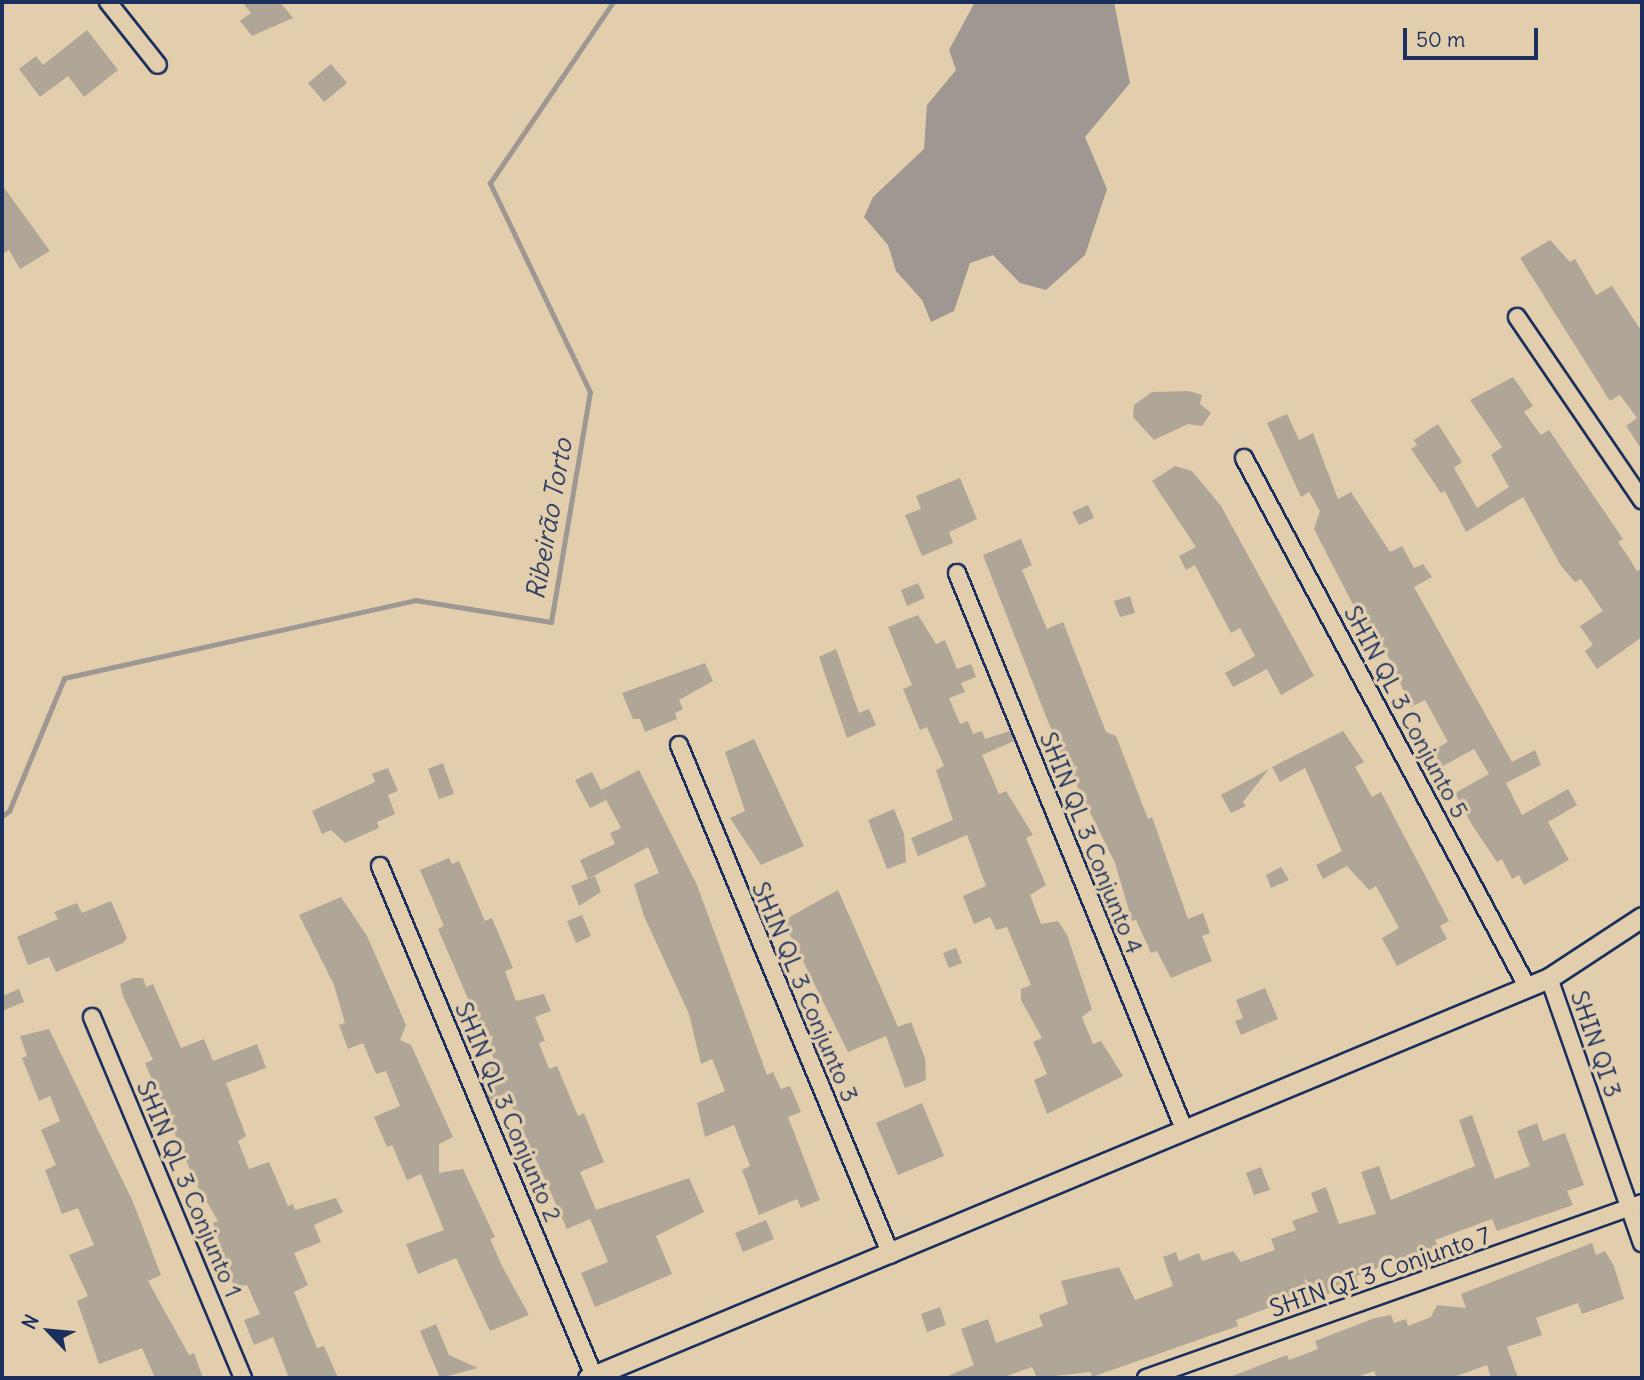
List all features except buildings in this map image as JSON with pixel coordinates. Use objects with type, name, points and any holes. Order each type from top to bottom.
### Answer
[{"type":"street","points":[[108,2],[158,65]]},
{"type":"street","points":[[1517,317],[1642,500]]},
{"type":"street","name":"SHIN QL 3 Conjunto 5","points":[[1244,458],[1528,988]]},
{"type":"street","name":"SHIN QL 3 Conjunto 4","points":[[957,573],[1184,1129]]},
{"type":"street","name":"SHIN QL 3 Conjunto 3","points":[[679,745],[891,1255]]},
{"type":"street","name":"SHIN QL 3 Conjunto 2","points":[[380,866],[591,1377]]},
{"type":"street","points":[[591,1377],[617,1373],[1184,1129],[1528,988],[1549,978],[1642,917]]},
{"type":"street","name":"SHIN QI 3","points":[[1549,978],[1636,1205],[1642,1243]]},
{"type":"street","name":"SHIN QL 3 Conjunto 1","points":[[92,1017],[243,1378]]},
{"type":"street","name":"SHIN QI 3 Conjunto 7","points":[[1146,1378],[1636,1205]]},
{"type":"shaded area","points":[[975,2],[1114,2],[1130,83],[1085,137],[1107,189],[1085,255],[1046,290],[1020,283],[993,255],[970,263],[954,311],[931,322],[922,300],[896,271],[888,245],[864,217],[873,197],[924,149],[927,105],[956,70],[949,50]]},
{"type":"waterway","name":"Ribeirão Torto","points":[[2,816],[9,811],[64,678],[415,600],[551,622],[590,392],[490,183],[613,2]]}]
